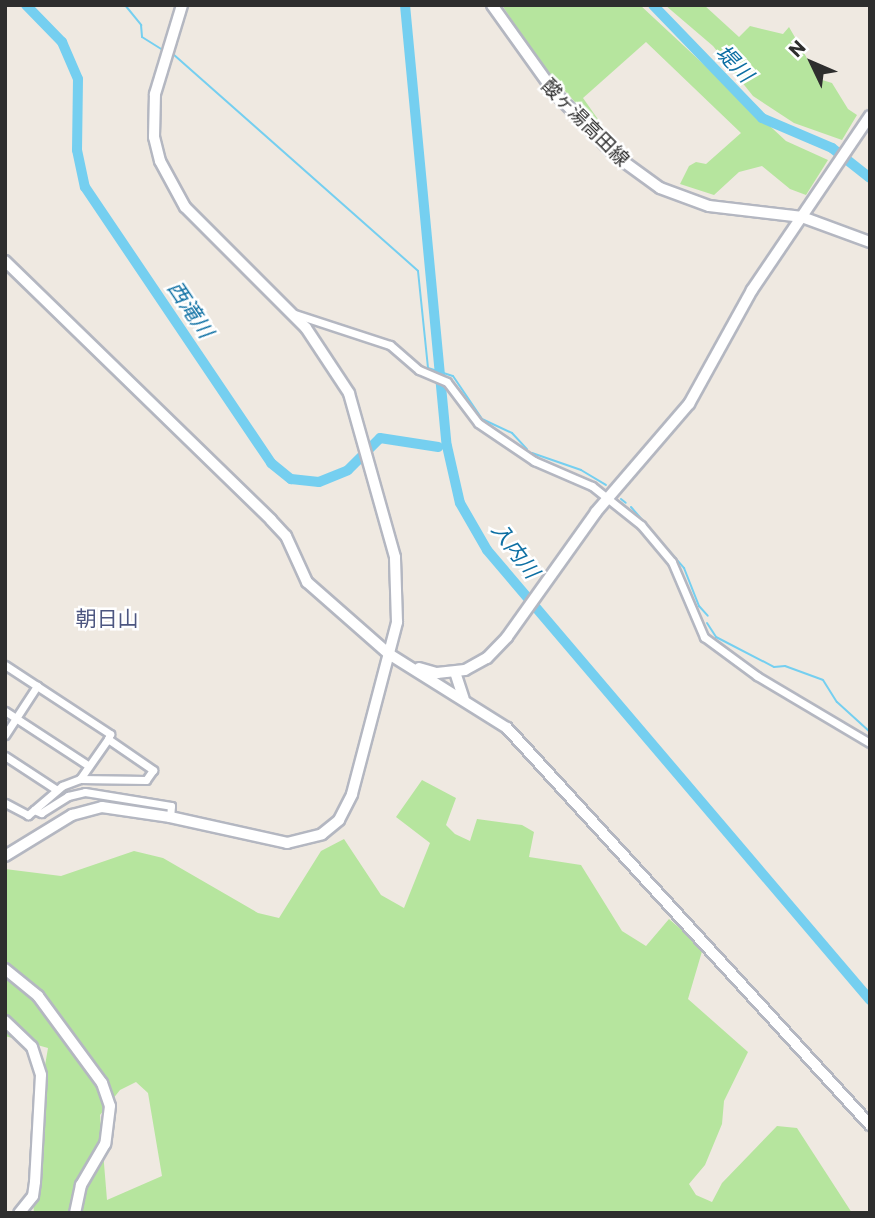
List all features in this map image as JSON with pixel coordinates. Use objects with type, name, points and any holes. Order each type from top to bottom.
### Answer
[{"type":"street","points":[[7,854],[90,809],[115,807],[287,843],[309,840],[328,830],[352,794],[397,622],[398,577],[370,462],[341,376],[292,314],[185,207],[164,174],[154,137],[154,104],[182,5]]},
{"type":"street","name":"酸ヶ湯高田線","points":[[492,5],[531,66],[601,142],[638,174],[694,202],[802,217],[870,242]]},
{"type":"street","points":[[406,664],[437,673],[455,672],[477,665],[495,651],[608,498],[689,404],[752,290],[870,116]]},
{"type":"street","points":[[5,261],[271,520],[286,536],[307,582],[389,653],[514,735],[870,1125]]},
{"type":"street","points":[[292,314],[390,345],[433,376],[447,382],[478,424],[534,461],[592,486],[641,525],[672,562],[704,637],[757,676],[870,743]]},
{"type":"street","points":[[5,665],[110,734],[80,779]]},
{"type":"street","points":[[455,672],[466,702]]},
{"type":"street","points":[[5,735],[37,686]]},
{"type":"street","points":[[5,711],[89,766]]},
{"type":"street","points":[[5,803],[25,816],[57,790],[80,779],[147,779],[153,769],[108,739]]},
{"type":"street","points":[[5,756],[57,790]]},
{"type":"street","points":[[34,810],[41,813],[68,796],[86,792],[171,806],[170,817]]},
{"type":"street","points":[[5,970],[26,984],[55,1019],[102,1083],[110,1106],[104,1144],[81,1185],[75,1213]]},
{"type":"street","points":[[5,1021],[32,1047],[41,1075],[33,1196],[19,1213]]},
{"type":"green space","points":[[502,5],[640,5],[786,141],[828,160],[806,195],[790,189],[762,166],[739,172],[714,195],[680,184],[689,166],[696,162],[706,164],[741,133],[646,42],[583,98],[602,125],[599,129],[540,63]]},
{"type":"green space","points":[[665,5],[704,5],[739,37],[750,26],[783,34],[789,27],[819,79],[832,83],[848,109],[857,115],[842,140],[794,123],[753,96],[713,46]]},
{"type":"green space","points":[[422,780],[456,798],[446,825],[455,834],[470,841],[477,819],[522,825],[534,832],[529,857],[581,865],[622,931],[646,946],[669,919],[703,948],[688,999],[748,1052],[724,1101],[722,1124],[705,1165],[689,1184],[696,1195],[712,1202],[722,1183],[777,1126],[797,1128],[852,1213],[34,1213],[29,1159],[48,1048],[5,1036],[5,869],[61,876],[134,851],[163,858],[258,913],[279,918],[321,851],[344,839],[381,895],[404,908],[430,843],[396,817]],"holes":[[[136,1082],[148,1093],[162,1176],[107,1200],[100,1115],[120,1090]]]},
{"type":"waterway","name":"西滝川","points":[[26,5],[62,42],[78,79],[77,150],[85,187],[271,463],[291,479],[319,482],[348,470],[380,438],[438,447]]},
{"type":"waterway","points":[[125,5],[141,25],[142,37],[163,50]]},
{"type":"waterway","name":"入内川","points":[[405,5],[447,446],[460,503],[487,550],[870,1000]]},
{"type":"waterway","name":"堤川","points":[[653,5],[762,118],[832,148],[870,178]]},
{"type":"waterway","points":[[173,54],[418,271],[428,368],[453,376],[482,419],[512,433],[527,449]]},
{"type":"waterway","points":[[532,453],[581,470],[606,485]]},
{"type":"waterway","points":[[621,499],[626,503]]},
{"type":"waterway","points":[[631,507],[684,568],[699,606],[708,616]]},
{"type":"waterway","points":[[707,623],[716,637],[774,667],[785,666],[823,680],[837,702],[870,732]]},
{"type":"district","name":"朝日山","points":[[107,618]]}]
